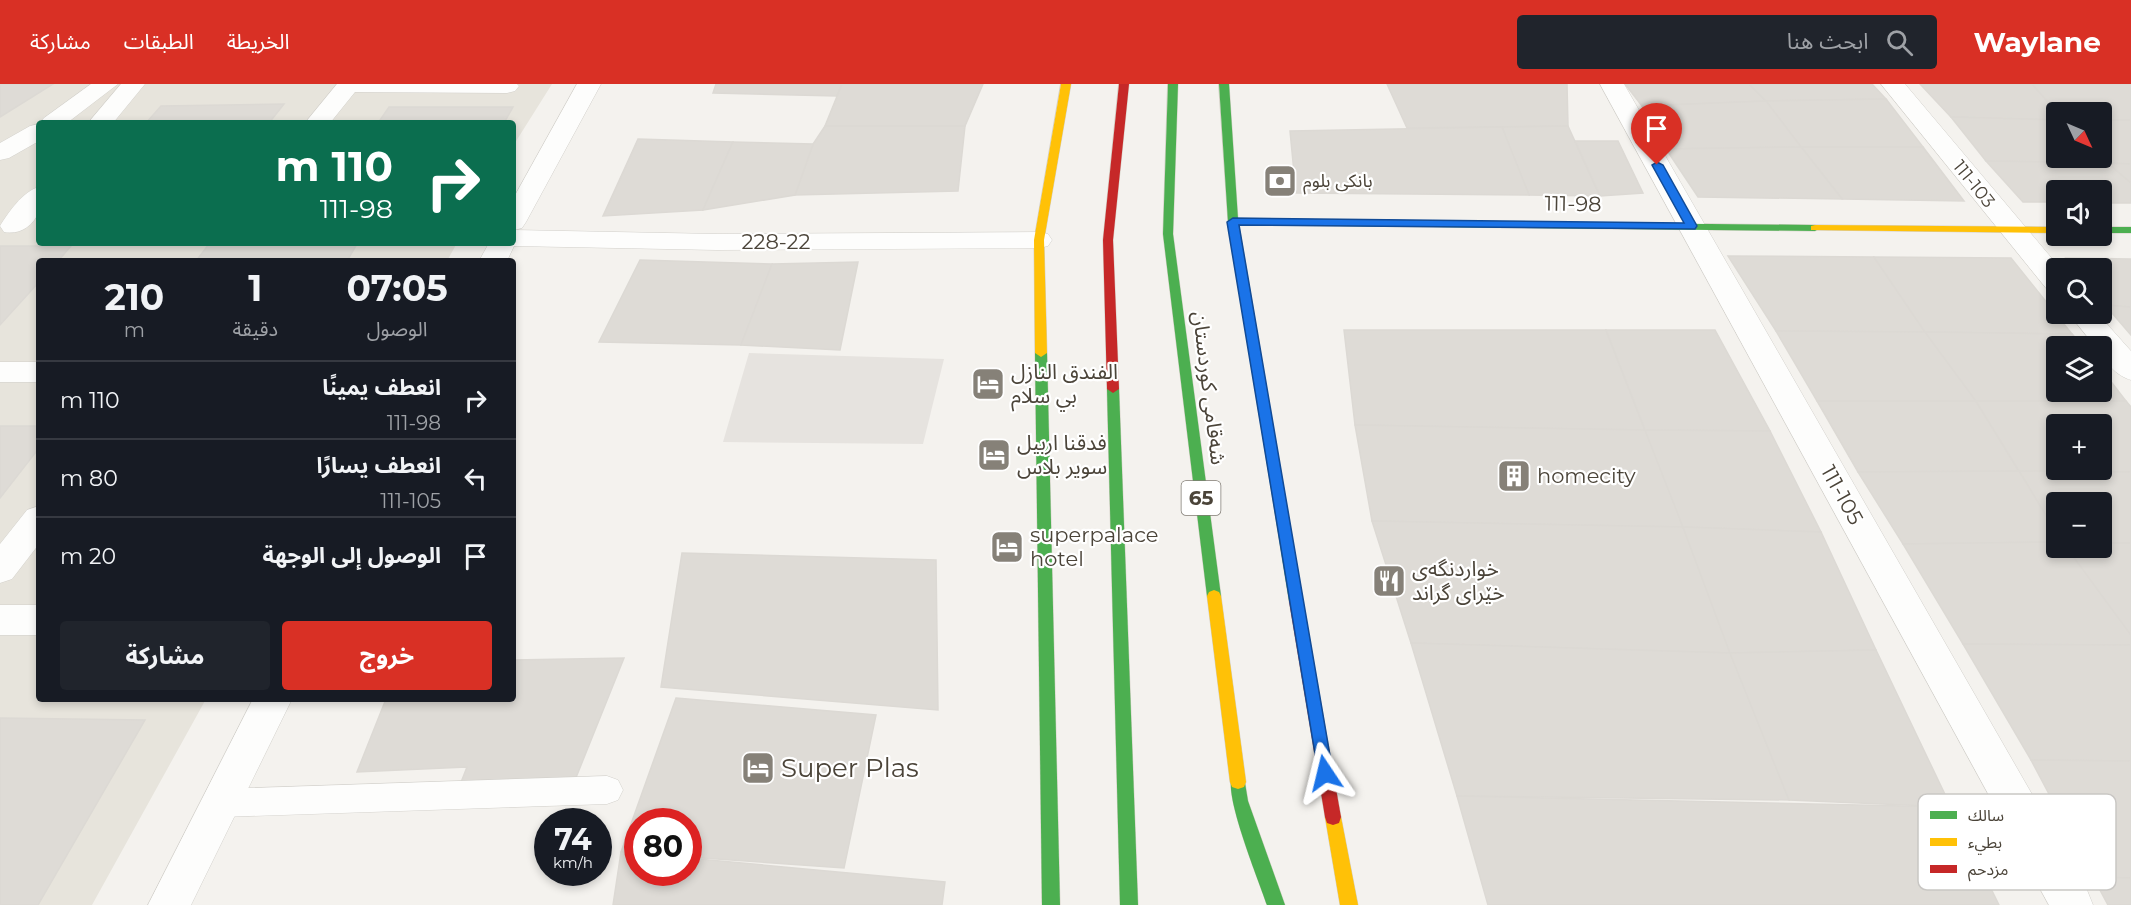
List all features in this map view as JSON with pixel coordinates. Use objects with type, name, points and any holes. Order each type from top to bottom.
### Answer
[{"type":"main road","points":[[1052,905],[1039,240],[1066,84]]},
{"type":"main road","points":[[1124,84],[1108,240],[1130,905]]},
{"type":"main road","name":"شەقامی کوردستان","points":[[1173,84],[1168,234],[1240,801],[1276,905]]},
{"type":"main road","points":[[1224,84],[1233,222],[1349,905]]},
{"type":"main road","name":"111-98","points":[[1233,222],[2046,230]]},
{"type":"main road","points":[[2112,230],[2131,230]]},
{"type":"street","points":[[56,120],[106,84]]},
{"type":"street","points":[[103,120],[133,84]]},
{"type":"street","points":[[319,120],[349,84],[507,86]]},
{"type":"street","points":[[516,217],[589,84]]},
{"type":"street","name":"111-105","points":[[1612,84],[2010,794]]},
{"type":"street","name":"111-103","points":[[1893,84],[2046,270]]},
{"type":"street","points":[[0,153],[36,133]]},
{"type":"street","points":[[17,226],[36,199]]},
{"type":"street","name":"228-22","points":[[516,238],[717,242],[1039,240]]},
{"type":"street","points":[[2092,324],[2131,370]]},
{"type":"street","points":[[0,372],[36,372]]},
{"type":"street","points":[[0,569],[36,523]]},
{"type":"street","points":[[0,620],[36,620]]},
{"type":"street","points":[[169,905],[272,702]]},
{"type":"street","name":"111-105","points":[[2064,890],[2072,905]]},
{"type":"lane","points":[[221,803],[607,790]]},
{"type":"shaded area","points":[[0,84],[552,84],[516,141],[516,120],[36,120],[36,246],[455,246],[449,258],[36,258],[36,702],[204,702],[92,905],[0,905]]},
{"type":"shaded area","points":[[749,353],[944,359],[923,444],[723,442]]},
{"type":"building","points":[[0,84],[53,84],[0,117]]},
{"type":"building","points":[[716,84],[842,84],[837,96],[713,93]]},
{"type":"building","points":[[842,84],[983,84],[965,126],[825,126]]},
{"type":"building","points":[[1387,84],[1567,84],[1568,126],[1407,128]]},
{"type":"building","points":[[1625,84],[1749,84],[1766,101],[1642,106]]},
{"type":"building","points":[[1749,84],[1872,84],[1886,99],[1766,101]]},
{"type":"building","points":[[1920,84],[2032,84],[2048,102],[2046,102],[2046,120],[1951,117]]},
{"type":"building","points":[[2032,84],[2131,84],[2131,120],[2112,120],[2112,102],[2048,102]]},
{"type":"building","points":[[1886,99],[1923,147],[1801,147],[1766,101]]},
{"type":"building","points":[[1766,101],[1801,147],[1666,149],[1642,106]]},
{"type":"building","points":[[284,104],[271,120],[149,120],[161,106]]},
{"type":"building","points":[[389,107],[513,107],[506,120],[380,120]]},
{"type":"building","points":[[1951,117],[2046,120],[2046,162],[1986,161]]},
{"type":"building","points":[[2112,120],[2131,120],[2131,164],[2112,163]]},
{"type":"building","points":[[825,126],[965,126],[958,191],[795,195],[813,144]]},
{"type":"building","points":[[1568,126],[1600,196],[1529,195],[1502,127]]},
{"type":"building","points":[[1502,127],[1529,195],[1296,193],[1290,131]]},
{"type":"building","points":[[638,139],[733,142],[703,210],[603,216]]},
{"type":"building","points":[[1575,141],[1618,141],[1643,193],[1600,196]]},
{"type":"building","points":[[733,142],[813,144],[795,195],[703,210]]},
{"type":"building","points":[[1801,147],[1923,147],[1964,201],[1842,199]]},
{"type":"building","points":[[1801,147],[1842,199],[1698,197],[1666,149]]},
{"type":"building","points":[[1986,161],[2046,162],[2046,168],[2112,166],[2131,183],[2131,203],[2112,203],[2112,180],[2046,180],[2046,202],[2023,202]]},
{"type":"building","points":[[2112,163],[2131,164],[2131,183],[2112,166]]},
{"type":"building","points":[[0,246],[71,246],[61,258],[36,258],[36,285],[0,325]]},
{"type":"building","points":[[207,246],[356,246],[349,258],[198,258]]},
{"type":"building","points":[[1728,256],[1874,257],[1925,332],[1776,331]]},
{"type":"building","points":[[1874,257],[2011,258],[2046,302],[2046,324],[2064,324],[2072,334],[1925,332]]},
{"type":"building","points":[[2112,259],[2131,259],[2131,307],[2112,306]]},
{"type":"building","points":[[640,260],[772,264],[741,345],[599,342]]},
{"type":"building","points":[[858,262],[840,350],[741,345],[772,264]]},
{"type":"building","points":[[2112,306],[2131,307],[2131,335],[2112,313]]},
{"type":"building","points":[[1344,330],[1606,330],[1645,430],[1355,425]]},
{"type":"building","points":[[1606,330],[1715,330],[1770,431],[1645,430]]},
{"type":"building","points":[[1776,331],[1925,332],[1976,401],[1817,401]]},
{"type":"building","points":[[1925,332],[2072,334],[2074,336],[2046,336],[2046,401],[1976,401]]},
{"type":"building","points":[[2112,383],[2126,401],[2112,401]]},
{"type":"building","points":[[1817,401],[1976,401],[2019,471],[1858,472]]},
{"type":"building","points":[[1976,401],[2126,401],[2131,407],[2131,472],[2112,472],[2112,414],[2046,414],[2046,471],[2019,471]]},
{"type":"building","name":"homecity","points":[[1355,425],[1645,430],[1683,527],[1372,521]]},
{"type":"building","points":[[0,426],[36,426],[36,452],[0,498]]},
{"type":"building","points":[[1645,430],[1770,431],[1821,532],[1683,527]]},
{"type":"building","points":[[2019,471],[2046,471],[2046,480],[2112,480],[2112,472],[2131,472],[2131,543],[2112,543],[2112,492],[2046,492],[2046,516]]},
{"type":"building","points":[[2019,471],[2046,516],[2046,542],[1903,544],[1858,472]]},
{"type":"building","points":[[1372,521],[1683,527],[1730,653],[1411,643]]},
{"type":"building","points":[[1683,527],[1821,532],[1876,650],[1730,653]]},
{"type":"building","points":[[2046,542],[2046,558],[2074,558],[2131,635],[2131,645],[1963,644],[1903,544]]},
{"type":"building","points":[[2112,543],[2131,543],[2131,635],[2074,558],[2112,558]]},
{"type":"building","points":[[682,553],[936,560],[938,710],[661,687]]},
{"type":"building","points":[[1411,643],[1730,653],[1789,800],[1457,796]]},
{"type":"building","points":[[1963,644],[2131,645],[2131,761],[2031,760]]},
{"type":"building","points":[[1876,650],[1945,794],[1918,794],[1918,806],[1789,800],[1730,653]]},
{"type":"building","points":[[624,658],[573,785],[458,790],[467,767],[357,772],[385,702],[516,702],[516,660]]},
{"type":"building","name":"Super Plas","points":[[676,698],[876,715],[844,868],[702,858],[702,808],[637,808]]},
{"type":"building","points":[[0,718],[145,720],[38,905],[0,905]]},
{"type":"building","points":[[2031,760],[2131,761],[2131,878],[2116,878],[2116,794],[2049,794]]},
{"type":"building","points":[[1457,796],[1918,806],[1918,890],[1992,890],[1999,905],[1488,905]]},
{"type":"building","points":[[621,852],[624,852],[624,886],[702,886],[702,859],[945,882],[942,905],[613,905]]},
{"type":"building","points":[[2116,878],[2131,878],[2131,905],[2108,905],[2100,890],[2116,890]]},
{"type":"traffic: fast","points":[[1173,84],[1168,234],[1214,596]]},
{"type":"traffic: fast","points":[[1224,84],[1233,222],[1296,601]]},
{"type":"traffic: fast","points":[[1233,222],[1815,228]]},
{"type":"traffic: fast","points":[[2112,230],[2131,230]]},
{"type":"traffic: fast","points":[[1041,353],[1051,905]]},
{"type":"traffic: fast","points":[[1113,389],[1129,905]]},
{"type":"traffic: fast","points":[[1238,782],[1240,801],[1276,905]]},
{"type":"traffic: slow","points":[[1041,353],[1039,240],[1066,84]]},
{"type":"traffic: slow","points":[[1815,228],[2046,230]]},
{"type":"traffic: slow","points":[[1214,596],[1238,782]]},
{"type":"traffic: slow","points":[[1333,817],[1349,905]]},
{"type":"traffic: jam","points":[[1113,389],[1108,240],[1124,84]]},
{"type":"traffic: jam","points":[[1296,601],[1333,817]]},
{"type":"place","name":"بانکی بلوم","points":[[1280,181]]},
{"type":"place","name":"الفندق النازل بي سلام","points":[[988,384]]},
{"type":"place","name":"فدقنا اربيل سوير بلاس","points":[[994,455]]},
{"type":"place","name":"homecity","points":[[1514,476]]},
{"type":"place","name":"superpalace hotel","points":[[1007,547]]},
{"type":"place","name":"خواردنگەی خێرای گراند","points":[[1389,581]]},
{"type":"place","name":"Super Plas","points":[[758,768]]},
{"type":"route","points":[[1325,773],[1233,222],[1691,226],[1657,165]]}]
